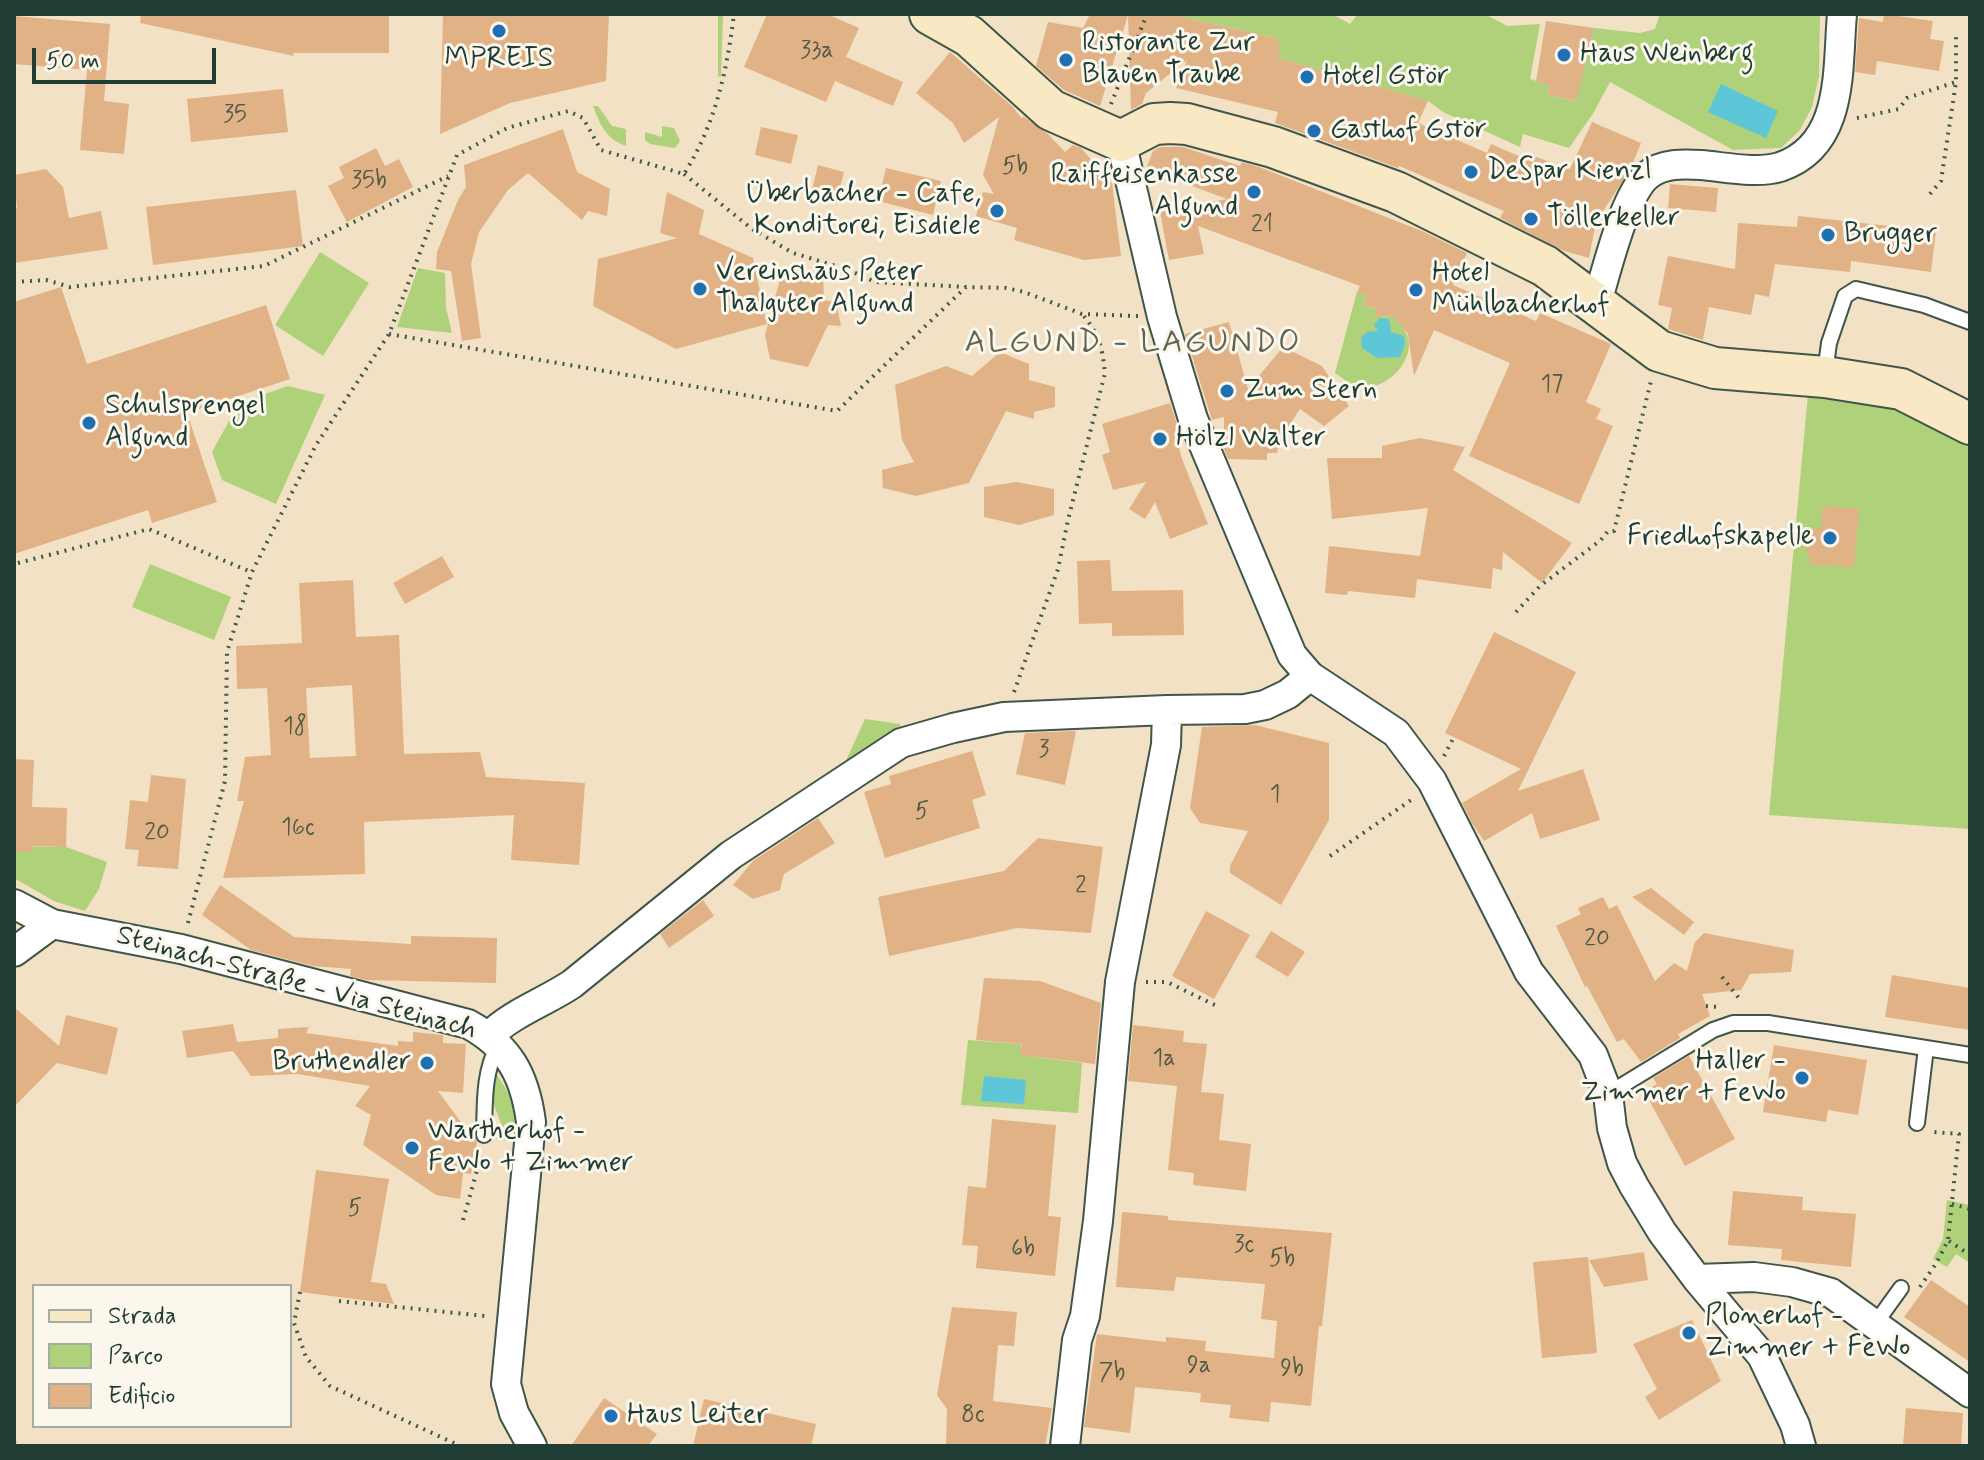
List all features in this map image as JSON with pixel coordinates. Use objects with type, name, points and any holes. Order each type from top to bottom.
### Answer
[{"type":"main road","points":[[930,14],[969,36],[1044,116],[1116,125],[1187,124],[1273,147],[1410,199],[1557,273],[1659,351],[1715,368],[1825,377],[1901,389],[1970,424]]},
{"type":"street","points":[[1596,305],[1625,214],[1647,176],[1679,164],[1779,167],[1810,150],[1825,131],[1834,107],[1842,14]]},
{"type":"street","points":[[1116,125],[1162,317],[1193,419],[1292,655],[1310,676],[1396,733],[1433,785],[1529,972],[1593,1055],[1608,1094],[1612,1128],[1622,1163],[1662,1232],[1762,1356],[1795,1425],[1801,1446]]},
{"type":"street","points":[[494,1040],[512,1017],[547,1001],[572,984],[731,855],[901,743],[1004,717],[1245,709],[1265,705],[1288,694],[1310,676]]},
{"type":"street","points":[[1065,1446],[1077,1340],[1085,1316],[1098,1221],[1120,982],[1166,745],[1167,710]]},
{"type":"street","name":"Steinach-Straße - Via Steinach","points":[[14,904],[52,924],[181,949],[452,1019],[468,1024],[494,1040],[527,1091],[531,1122],[506,1384],[522,1431],[532,1446]]},
{"type":"street","points":[[14,952],[52,924]]},
{"type":"street","points":[[1697,1279],[1754,1277],[1811,1286],[1831,1293],[1970,1393]]},
{"type":"lane","points":[[1825,377],[1829,343],[1845,296],[1856,289],[1913,302],[1970,322]]},
{"type":"lane","points":[[1608,1094],[1713,1030],[1733,1023],[1768,1023],[1970,1055]]},
{"type":"lane","points":[[484,1135],[485,1084],[494,1040]]},
{"type":"lane","points":[[1917,1123],[1926,1048]]},
{"type":"lane","points":[[1875,1324],[1901,1288]]},
{"type":"path","points":[[684,174],[701,147],[720,96],[734,14]]},
{"type":"path","points":[[1116,125],[1147,14]]},
{"type":"path","points":[[1930,194],[1941,181],[1956,82],[1956,35]]},
{"type":"path","points":[[1850,129],[1858,117],[1899,109],[1907,98],[1956,82]]},
{"type":"path","points":[[181,949],[225,781],[227,652],[252,572],[316,445],[389,334],[457,155],[507,128],[568,111],[583,118],[601,150],[684,174],[752,229],[793,253],[849,270],[875,282],[1006,288],[1082,314],[1162,317]]},
{"type":"path","points":[[14,282],[46,280],[70,287],[264,266],[449,175]]},
{"type":"path","points":[[389,334],[837,411],[966,287]]},
{"type":"path","points":[[1004,717],[1058,569],[1105,373],[1096,330],[1082,314]]},
{"type":"path","points":[[1516,612],[1540,586],[1601,540],[1608,531],[1614,531],[1659,351]]},
{"type":"path","points":[[18,563],[149,529],[252,572]]},
{"type":"path","points":[[1330,856],[1433,785]]},
{"type":"path","points":[[1722,977],[1742,1002]]},
{"type":"path","points":[[1120,982],[1167,982],[1219,1007]]},
{"type":"path","points":[[1917,1123],[1931,1132],[1959,1134],[1948,1240],[1970,1255]]},
{"type":"path","points":[[463,1220],[482,1153]]},
{"type":"path","points":[[1952,1204],[1970,1209]]},
{"type":"path","points":[[300,1292],[294,1323],[306,1357],[330,1386],[456,1444]]},
{"type":"path","points":[[339,1301],[512,1318]]},
{"type":"path","points":[[14,1443],[23,1446]]},
{"type":"green space","points":[[718,14],[723,14],[721,76],[718,77]]},
{"type":"green space","points":[[1171,14],[1332,14],[1350,24],[1358,14],[1485,14],[1507,26],[1540,24],[1530,79],[1549,85],[1548,95],[1575,101],[1594,28],[1640,33],[1655,29],[1660,14],[1820,14],[1819,76],[1812,107],[1800,130],[1781,148],[1733,150],[1610,82],[1569,148],[1523,134],[1520,147],[1443,112],[1428,101],[1279,58],[1279,39]]},
{"type":"green space","points":[[593,106],[598,106],[612,126],[626,129],[626,146],[605,130]]},
{"type":"green space","points":[[662,126],[674,128],[680,141],[675,148],[650,144],[645,140],[645,132],[662,137]]},
{"type":"green space","points":[[320,252],[369,283],[323,356],[275,325]]},
{"type":"green space","points":[[418,268],[445,273],[446,308],[452,333],[397,327]]},
{"type":"green space","points":[[1357,292],[1366,296],[1364,306],[1376,308],[1376,316],[1394,317],[1409,340],[1408,353],[1399,370],[1375,386],[1357,386],[1335,373]]},
{"type":"green space","points":[[288,386],[325,395],[276,504],[222,480],[212,452],[239,403]]},
{"type":"green space","points":[[1808,394],[1903,409],[1970,443],[1970,829],[1769,815]]},
{"type":"green space","points":[[150,564],[231,597],[214,640],[132,607]]},
{"type":"green space","points":[[865,719],[900,724],[902,736],[838,778]]},
{"type":"green space","points":[[14,846],[66,847],[107,862],[99,889],[85,911],[54,901],[14,878]]},
{"type":"green space","points":[[968,1040],[1021,1044],[1021,1055],[1082,1063],[1078,1113],[961,1105]]},
{"type":"green space","points":[[492,1069],[513,1104],[518,1144],[493,1138],[494,1134],[506,1136],[492,1100]]},
{"type":"green space","points":[[1947,1200],[1970,1205],[1970,1263],[1956,1254],[1947,1267],[1933,1259],[1943,1239]]},
{"type":"water","points":[[1721,84],[1778,111],[1766,138],[1708,112]]},
{"type":"water","points":[[1380,318],[1389,319],[1391,332],[1404,336],[1405,344],[1400,357],[1377,358],[1362,348],[1361,338],[1367,332],[1378,331],[1374,325]]},
{"type":"water","points":[[984,1076],[1026,1080],[1024,1104],[981,1101]]},
{"type":"building","points":[[141,14],[389,14],[389,53],[293,53],[294,56],[140,23]]},
{"type":"building","points":[[443,14],[609,14],[606,81],[510,103],[440,134]]},
{"type":"building","points":[[767,14],[827,14],[859,28],[846,57],[903,82],[893,106],[835,81],[826,102],[744,67]]},
{"type":"building","points":[[1090,14],[1171,14],[1279,39],[1279,58],[1428,101],[1418,123],[1487,153],[1491,144],[1533,162],[1536,157],[1570,169],[1592,122],[1641,143],[1630,170],[1596,222],[1589,258],[1564,251],[1500,218],[1504,211],[1399,166],[1275,123],[1278,112],[1176,88],[1187,60],[1146,93],[1142,104],[1131,110],[1128,15],[1100,106],[1064,90],[1036,66],[1048,22],[1083,28]]},
{"type":"building","points":[[1884,14],[1933,21],[1930,39],[1944,41],[1939,71],[1877,61],[1875,75],[1855,72],[1859,18],[1883,22]]},
{"type":"building","points":[[14,16],[110,24],[104,101],[129,104],[124,154],[80,150],[87,70],[14,64]]},
{"type":"building","name":"Haus Weinberg","points":[[1546,21],[1594,28],[1576,101],[1548,95],[1549,85],[1536,81]]},
{"type":"building","points":[[950,52],[1012,106],[1022,119],[1023,116],[1048,134],[1065,152],[1073,145],[1081,148],[1112,183],[1121,256],[1084,260],[1014,240],[1017,228],[976,216],[983,192],[994,194],[983,175],[999,117],[964,143],[953,123],[916,93]]},
{"type":"building","points":[[283,89],[288,132],[191,142],[187,99]]},
{"type":"building","points":[[761,127],[798,135],[791,164],[755,155]]},
{"type":"building","points":[[563,129],[577,172],[610,189],[607,216],[588,211],[582,220],[528,173],[508,190],[479,232],[471,264],[481,338],[462,341],[451,271],[436,269],[437,252],[466,187],[464,165]]},
{"type":"building","points":[[1160,147],[1183,147],[1240,166],[1242,162],[1259,167],[1422,231],[1467,253],[1453,285],[1536,321],[1540,313],[1611,344],[1586,402],[1601,409],[1596,419],[1613,426],[1579,504],[1469,456],[1510,363],[1434,330],[1414,376],[1408,334],[1394,317],[1375,316],[1376,308],[1364,306],[1366,296],[1357,292],[1360,286],[1198,226],[1204,254],[1169,260],[1160,212],[1227,199],[1146,169],[1153,151]]},
{"type":"building","points":[[376,148],[385,166],[399,159],[413,187],[347,222],[328,186],[344,178],[339,167]]},
{"type":"building","points":[[818,165],[844,172],[836,204],[810,198]]},
{"type":"building","points":[[886,168],[941,181],[933,215],[878,201]]},
{"type":"building","points":[[46,169],[63,187],[69,218],[101,211],[108,249],[14,263],[14,208],[17,208],[14,175]]},
{"type":"building","points":[[1670,184],[1718,188],[1716,212],[1668,208]]},
{"type":"building","points":[[296,190],[303,246],[153,265],[146,207]]},
{"type":"building","name":"Vereinshaus Peter Thalguter Algund","points":[[667,192],[704,210],[699,234],[753,258],[767,324],[676,349],[593,306],[598,259],[677,238],[660,233]]},
{"type":"building","points":[[1798,216],[1936,231],[1931,272],[1851,261],[1850,272],[1775,264],[1769,297],[1755,294],[1751,315],[1709,307],[1703,340],[1668,329],[1672,308],[1658,305],[1668,256],[1735,269],[1738,223],[1797,227]]},
{"type":"building","points":[[783,268],[823,273],[824,300],[836,302],[841,326],[828,325],[808,367],[770,359],[765,335]]},
{"type":"building","name":"Schulsprengel Algund","points":[[61,287],[87,364],[266,305],[290,379],[187,413],[217,502],[152,523],[148,510],[14,554],[14,302]]},
{"type":"building","points":[[1229,322],[1248,389],[1283,347],[1322,366],[1349,406],[1324,426],[1300,409],[1280,439],[1277,453],[1267,453],[1267,460],[1228,459],[1224,449],[1224,417],[1212,420],[1185,334]]},
{"type":"building","points":[[1000,352],[1029,364],[1029,380],[1055,387],[1055,407],[1034,412],[1034,419],[1006,411],[969,483],[916,496],[883,488],[882,470],[914,462],[902,440],[895,385],[946,366],[972,376]]},
{"type":"building","points":[[1170,403],[1179,430],[1175,431],[1182,459],[1208,524],[1170,539],[1155,502],[1145,519],[1129,509],[1146,482],[1113,490],[1102,455],[1110,452],[1102,424]]},
{"type":"building","points":[[1420,438],[1465,447],[1453,470],[1572,543],[1542,583],[1503,552],[1502,570],[1493,568],[1491,589],[1417,579],[1415,598],[1348,591],[1347,595],[1325,593],[1329,546],[1420,556],[1428,508],[1332,519],[1327,458],[1382,458],[1382,446]]},
{"type":"building","points":[[1016,482],[1054,489],[1054,515],[1019,525],[984,517],[984,487]]},
{"type":"building","name":"Friedhofskapelle","points":[[1823,506],[1859,509],[1854,567],[1810,564],[1802,540],[1813,528],[1821,529]]},
{"type":"building","points":[[442,556],[454,577],[405,604],[393,583]]},
{"type":"building","points":[[1110,560],[1112,591],[1183,590],[1184,635],[1112,636],[1112,623],[1079,624],[1077,561]]},
{"type":"building","points":[[353,580],[356,637],[399,635],[404,754],[480,752],[486,777],[585,783],[579,865],[511,860],[514,815],[364,822],[365,874],[223,878],[244,801],[237,801],[245,757],[271,755],[267,688],[237,689],[236,646],[302,643],[299,583]],"holes":[[[352,685],[356,756],[310,758],[306,688]]]},
{"type":"building","points":[[1494,632],[1576,672],[1518,791],[1583,769],[1600,820],[1540,839],[1532,813],[1484,841],[1472,823],[1462,803],[1521,769],[1445,733]]},
{"type":"building","points":[[1255,725],[1329,743],[1329,820],[1281,905],[1230,873],[1230,866],[1248,831],[1200,823],[1190,808],[1202,727]]},
{"type":"building","points":[[1076,731],[1065,785],[1016,774],[1025,733]]},
{"type":"building","points":[[972,751],[986,795],[972,800],[980,828],[885,858],[864,792],[891,784],[889,776]]},
{"type":"building","points":[[14,759],[34,760],[32,807],[67,808],[66,847],[31,846],[31,852],[14,852]]},
{"type":"building","points":[[151,775],[186,779],[178,869],[137,866],[139,850],[125,849],[130,800],[148,802]]},
{"type":"building","points":[[818,818],[835,843],[784,874],[780,890],[753,899],[733,885],[753,861]]},
{"type":"building","points":[[1038,838],[1103,847],[1091,933],[1017,928],[889,956],[878,897],[1004,871]]},
{"type":"building","points":[[220,885],[294,937],[411,944],[411,936],[497,938],[496,983],[366,980],[350,976],[351,969],[313,966],[251,950],[202,915]]},
{"type":"building","points":[[1651,888],[1694,922],[1684,935],[1632,897]]},
{"type":"building","points":[[1603,897],[1609,909],[1617,905],[1655,981],[1674,963],[1687,971],[1695,942],[1704,933],[1794,950],[1791,972],[1750,974],[1741,990],[1702,994],[1710,1016],[1678,1034],[1680,1038],[1641,1062],[1624,1039],[1617,1042],[1585,987],[1556,926],[1581,914],[1578,908]]},
{"type":"building","points":[[703,900],[714,916],[669,948],[660,934]]},
{"type":"building","points":[[1206,911],[1250,935],[1214,999],[1172,976]]},
{"type":"building","points":[[1271,931],[1305,952],[1288,977],[1255,957]]},
{"type":"building","points":[[1892,975],[1970,988],[1970,1030],[1885,1017]]},
{"type":"building","points":[[984,978],[1040,981],[1101,1003],[1095,1064],[1020,1055],[1022,1044],[976,1040]]},
{"type":"building","points":[[14,1007],[59,1046],[66,1015],[118,1028],[107,1075],[57,1063],[14,1107]]},
{"type":"building","points":[[233,1024],[237,1042],[278,1038],[278,1029],[309,1027],[306,1033],[398,1046],[398,1041],[413,1042],[413,1032],[443,1035],[443,1043],[466,1044],[463,1093],[438,1091],[469,1133],[474,1133],[477,1142],[471,1174],[463,1173],[460,1199],[436,1195],[363,1145],[371,1115],[355,1106],[370,1086],[298,1074],[251,1076],[233,1051],[187,1058],[182,1031]]},
{"type":"building","points":[[1133,1025],[1184,1031],[1183,1042],[1207,1044],[1201,1092],[1224,1094],[1219,1140],[1251,1144],[1246,1191],[1193,1185],[1194,1173],[1168,1170],[1177,1086],[1128,1081]]},
{"type":"building","points":[[1774,1045],[1867,1060],[1858,1115],[1828,1110],[1826,1122],[1763,1112]]},
{"type":"building","points":[[1689,1056],[1735,1139],[1685,1166],[1644,1091],[1657,1084],[1653,1078]]},
{"type":"building","points":[[992,1119],[1056,1125],[1048,1216],[1061,1217],[1055,1276],[976,1268],[978,1246],[962,1245],[968,1186],[986,1188]]},
{"type":"building","points":[[316,1170],[389,1179],[371,1282],[386,1284],[394,1304],[300,1292]]},
{"type":"building","points":[[1733,1191],[1803,1197],[1802,1210],[1856,1214],[1851,1267],[1781,1260],[1782,1249],[1728,1245]]},
{"type":"building","points":[[1122,1212],[1168,1216],[1168,1220],[1332,1233],[1311,1406],[1271,1402],[1269,1422],[1229,1418],[1231,1405],[1200,1402],[1201,1393],[1135,1387],[1130,1433],[1084,1427],[1097,1334],[1166,1342],[1166,1337],[1206,1341],[1205,1351],[1274,1358],[1277,1321],[1261,1319],[1265,1284],[1176,1277],[1174,1291],[1116,1287]]},
{"type":"building","points":[[1644,1252],[1648,1280],[1604,1287],[1589,1260]]},
{"type":"building","points":[[1588,1257],[1597,1353],[1542,1358],[1533,1262]]},
{"type":"building","points":[[1931,1280],[1970,1307],[1970,1362],[1904,1317]]},
{"type":"building","points":[[952,1307],[1017,1312],[1014,1346],[998,1345],[993,1401],[1052,1408],[1045,1446],[946,1446],[947,1409],[937,1395]]},
{"type":"building","points":[[1692,1320],[1721,1381],[1659,1420],[1645,1397],[1657,1389],[1633,1344]]},
{"type":"building","name":"Haus Leiter","points":[[604,1398],[657,1434],[648,1446],[571,1446]]},
{"type":"building","points":[[704,1399],[816,1424],[811,1446],[693,1446]]},
{"type":"building","points":[[1906,1408],[1963,1413],[1961,1446],[1903,1446]]},
{"type":"place","name":"MPREIS","points":[[499,31]]},
{"type":"place","name":"Haus Weinberg","points":[[1564,55]]},
{"type":"place","name":"Ristorante Zur Blauen Traube","points":[[1066,60]]},
{"type":"place","name":"Hotel Gstör","points":[[1307,77]]},
{"type":"place","name":"Gasthof Gstör","points":[[1314,131]]},
{"type":"place","name":"DeSpar Kienzl","points":[[1471,172]]},
{"type":"place","name":"Raiffeisenkasse Algund","points":[[1254,192]]},
{"type":"place","name":"Überbacher - Cafe, Konditorei, Eisdiele","points":[[997,211]]},
{"type":"place","name":"Töllerkeller","points":[[1531,219]]},
{"type":"place","name":"Brugger","points":[[1828,235]]},
{"type":"place","name":"Vereinshaus Peter Thalguter Algund","points":[[700,289]]},
{"type":"place","name":"Hotel Mühlbacherhof","points":[[1416,290]]},
{"type":"place","name":"Zum Stern","points":[[1227,391]]},
{"type":"place","name":"Schulsprengel Algund","points":[[89,423]]},
{"type":"place","name":"Hölzl Walter","points":[[1160,439]]},
{"type":"place","name":"Friedhofskapelle","points":[[1830,538]]},
{"type":"place","name":"Bruthendler","points":[[427,1063]]},
{"type":"place","name":"Haller - Zimmer + FeWo","points":[[1802,1078]]},
{"type":"place","name":"Wartherhof - FeWo + Zimmer","points":[[412,1148]]},
{"type":"place","name":"Plonerhof - Zimmer + FeWo","points":[[1689,1333]]},
{"type":"place","name":"Haus Leiter","points":[[611,1416]]},
{"type":"district","name":"ALGUND - LAGUNDO","points":[[1133,344]]}]
